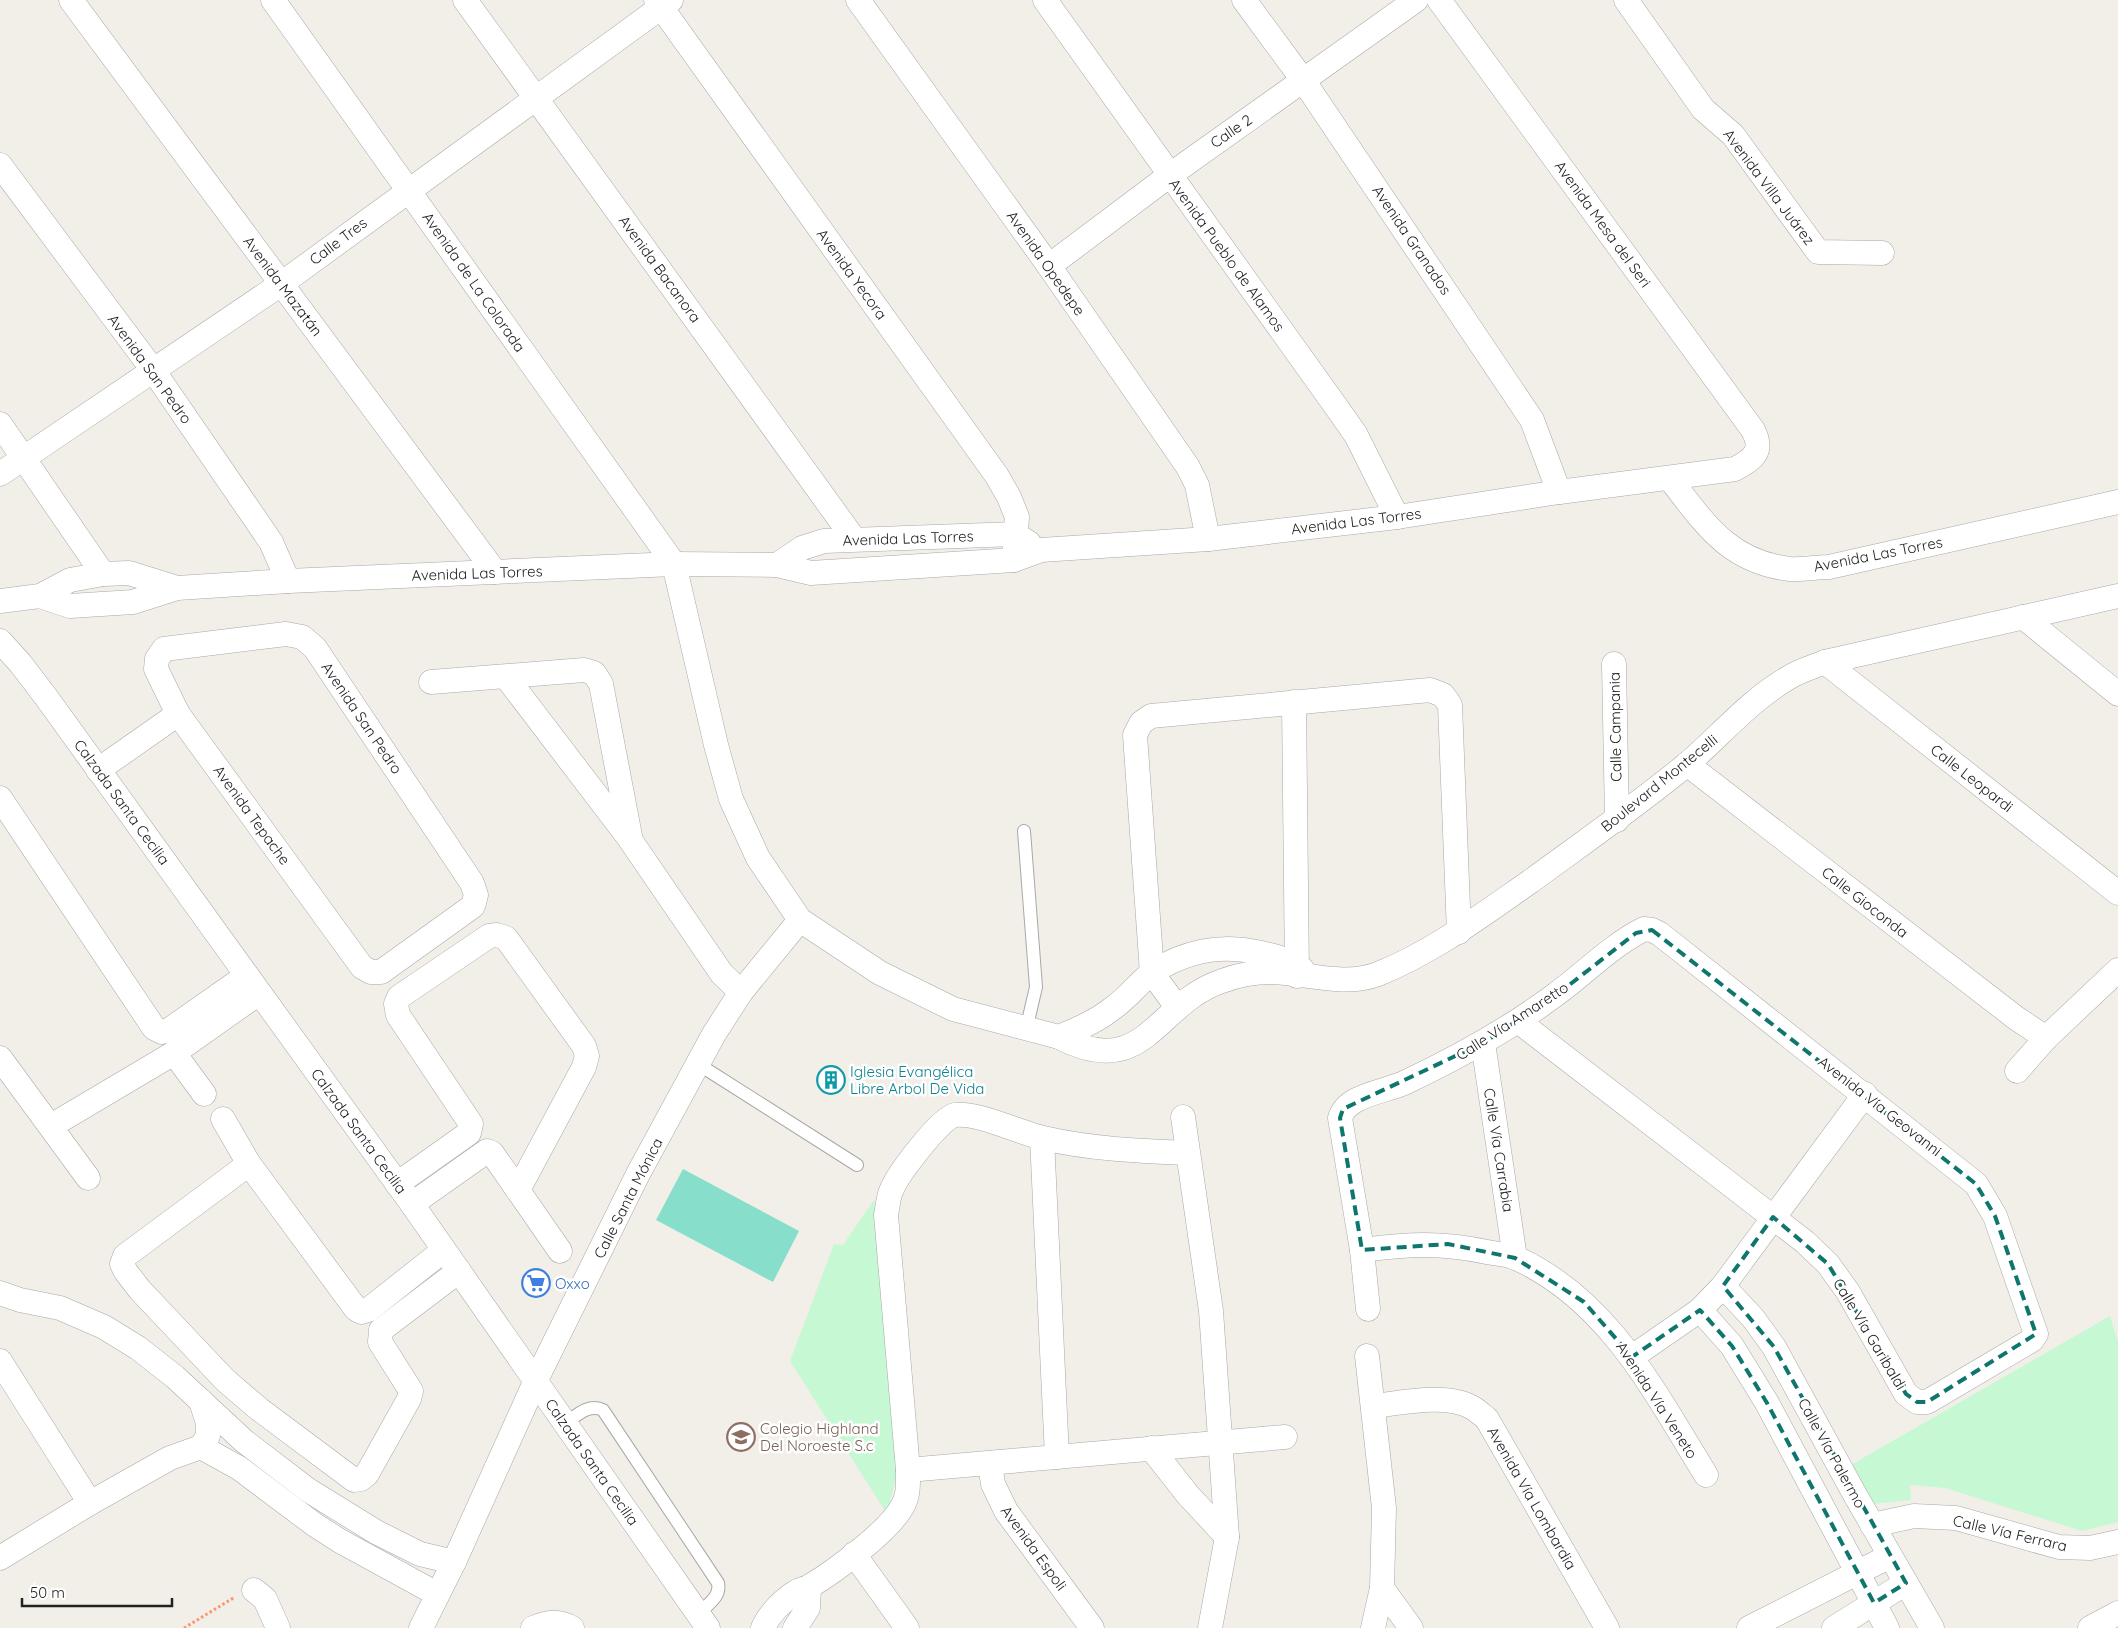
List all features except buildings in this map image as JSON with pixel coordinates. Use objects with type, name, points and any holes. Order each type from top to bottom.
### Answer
[{"type":"street","name":"Avenida Mazatán","points":[[70,0],[496,572]]},
{"type":"street","name":"Avenida de La Colorada","points":[[273,0],[674,564]]},
{"type":"street","name":"Avenida Bacanora","points":[[465,0],[854,539]]},
{"type":"street","name":"Avenida Opedepe","points":[[858,0],[1049,266],[1188,467],[1197,485],[1208,539]]},
{"type":"street","name":"Avenida Pueblo de Alamos","points":[[1045,0],[1351,428],[1397,517]]},
{"type":"street","name":"Avenida Granados","points":[[1244,0],[1303,80],[1532,420],[1559,492]]},
{"type":"street","name":"Calle 2","points":[[1049,266],[1170,175],[1416,0]]},
{"type":"street","name":"Avenida Mesa del Seri","points":[[1439,0],[1753,430],[1759,441],[1757,452]]},
{"type":"street","name":"Avenida Villa Juárez","points":[[1626,0],[1703,109],[1733,134],[1818,252],[1882,252]]},
{"type":"street","name":"Calle Tres","points":[[0,474],[281,284],[662,2]]},
{"type":"street","name":"Avenida Yecora","points":[[662,2],[1010,496],[1017,517],[1014,560]]},
{"type":"street","name":"Avenida San Pedro","points":[[0,165],[153,370],[270,542],[288,581]]},
{"type":"street","points":[[0,424],[24,456],[103,574]]},
{"type":"street","name":"Avenida Las Torres","points":[[40,596],[70,606],[133,602],[177,588],[288,581],[674,564],[777,565],[811,573],[1014,560],[1041,550],[1208,539],[1397,517],[1559,492],[1670,479],[1734,469],[1749,462],[1757,452]]},
{"type":"street","name":"Avenida Las Torres","points":[[1670,479],[1707,526],[1733,551],[1762,563],[1791,569],[1829,567],[2118,502]]},
{"type":"street","name":"Avenida Las Torres","points":[[777,565],[802,548],[824,541],[1015,534]]},
{"type":"street","points":[[1015,534],[1041,550]]},
{"type":"street","points":[[674,564],[716,745],[731,798],[758,858],[800,920]]},
{"type":"street","name":"Avenida Las Torres","points":[[0,601],[40,596],[70,580],[103,574],[129,573],[177,588]]},
{"type":"street","name":"Boulevard Montecelli","points":[[800,920],[880,973],[945,1005],[1026,1030],[1059,1037],[1076,1046],[1092,1050],[1127,1049],[1156,1029],[1177,1007],[1198,992],[1221,981],[1246,974],[1272,972],[1302,973],[1353,979],[1376,975],[1459,932],[1616,820],[1687,764],[1752,704],[1789,677],[1825,662],[2118,596]]},
{"type":"street","points":[[2023,617],[2118,694]]},
{"type":"street","name":"Avenida San Pedro","points":[[164,649],[286,634],[302,637],[315,648],[472,883],[476,895],[473,906],[381,972],[371,972]]},
{"type":"street","name":"Calzada Santa Cecilia","points":[[0,641],[46,697],[412,1204],[703,1621]]},
{"type":"street","name":"Avenida Tepache","points":[[164,649],[156,659],[156,669],[178,714],[362,967],[371,972]]},
{"type":"street","name":"Calle Leopardi","points":[[1825,662],[2118,893]]},
{"type":"street","name":"Calle Campania","points":[[1614,664],[1616,820]]},
{"type":"street","points":[[431,682],[507,678],[584,670],[594,673],[601,684],[631,841]]},
{"type":"street","points":[[507,678],[631,841],[722,974],[742,992]]},
{"type":"street","points":[[1177,1007],[1152,973],[1134,735],[1141,723],[1151,716],[1430,690],[1443,695],[1450,705],[1459,932]]},
{"type":"street","points":[[1294,702],[1302,973]]},
{"type":"street","points":[[98,770],[178,714]]},
{"type":"street","name":"Calle Gioconda","points":[[1687,764],[2016,1018],[2046,1038]]},
{"type":"street","points":[[3,809],[154,1028],[162,1032],[169,1030],[253,985]]},
{"type":"street","name":"Calle Santa Mónica","points":[[421,1628],[454,1562],[536,1380],[638,1174],[698,1064],[742,992],[800,920]]},
{"type":"street","name":"Calle Vía Amaretto","points":[[1362,1250],[1340,1118],[1343,1109],[1353,1102],[1397,1086],[1483,1043],[1555,996],[1636,933],[1644,929],[1660,934]]},
{"type":"street","name":"Avenida Vía Geovanni","points":[[1660,934],[1865,1094],[1976,1184],[1994,1216],[2036,1327],[2036,1334],[2032,1340],[1927,1402]]},
{"type":"street","points":[[397,1184],[469,1133],[471,1124],[398,1015],[396,1004],[399,998],[489,936],[497,935],[506,938],[584,1046],[587,1056],[584,1067],[518,1190]]},
{"type":"street","name":"Boulevard Montecelli","points":[[1059,1037],[1078,1030],[1113,1008],[1152,973],[1180,958],[1210,949],[1242,948],[1272,955],[1302,973]]},
{"type":"street","points":[[2016,1071],[2046,1038],[2118,970]]},
{"type":"street","points":[[51,1126],[174,1053],[253,985]]},
{"type":"street","name":"Calle Vía Garibaldi","points":[[1518,1020],[1773,1217],[1828,1264],[1848,1292],[1906,1394],[1917,1402],[1927,1402]]},
{"type":"street","name":"Calle Vía Carrabia","points":[[1483,1043],[1515,1258]]},
{"type":"street","points":[[174,1053],[204,1094]]},
{"type":"street","points":[[0,1058],[88,1178]]},
{"type":"street","points":[[1632,1357],[1700,1310],[1723,1286],[1865,1094]]},
{"type":"street","points":[[763,1628],[780,1604],[797,1591],[809,1587],[854,1554],[892,1522],[902,1507],[908,1492],[908,1470],[886,1215],[890,1191],[900,1172],[941,1125],[954,1115],[970,1115],[1042,1138],[1101,1149],[1187,1153]]},
{"type":"street","points":[[1183,1117],[1187,1153],[1203,1241],[1210,1302],[1227,1537],[1210,1628]]},
{"type":"street","points":[[223,1119],[249,1164],[356,1309],[361,1312],[368,1310],[444,1250]]},
{"type":"street","points":[[1042,1138],[1057,1457]]},
{"type":"street","points":[[412,1204],[488,1151],[492,1153],[560,1251]]},
{"type":"street","points":[[249,1164],[125,1256],[122,1264],[140,1290],[225,1380],[258,1409],[354,1480],[361,1479],[367,1474],[410,1399],[411,1392],[380,1342],[381,1330],[459,1271]]},
{"type":"street","name":"Avenida Vía Veneto","points":[[1362,1250],[1412,1244],[1448,1244],[1515,1258],[1554,1280],[1584,1302],[1632,1357],[1706,1475]]},
{"type":"street","points":[[1362,1250],[1368,1309]]},
{"type":"street","name":"Calle Vía Palermo","points":[[1723,1286],[1753,1318],[1774,1347],[1854,1493],[1932,1628]]},
{"type":"street","points":[[0,1293],[20,1300],[60,1308],[104,1327],[168,1372],[244,1440],[308,1490],[376,1532],[420,1554],[454,1562]]},
{"type":"street","points":[[1700,1310],[1732,1346],[1767,1403],[1887,1628]]},
{"type":"street","points":[[1368,1356],[1384,1508],[1382,1588],[1373,1628]]},
{"type":"street","points":[[0,1361],[90,1503]]},
{"type":"street","name":"Avenida Vía Lombardia","points":[[1373,1406],[1429,1400],[1455,1402],[1471,1406],[1486,1419],[1607,1628]]},
{"type":"street","points":[[0,1558],[90,1503],[170,1458],[201,1447],[208,1436],[208,1424],[201,1401]]},
{"type":"street","points":[[908,1470],[1284,1437]]},
{"type":"street","points":[[201,1447],[239,1468],[315,1525],[437,1594]]},
{"type":"street","points":[[1151,1448],[1188,1495],[1227,1537]]},
{"type":"street","name":"Avenida Espoli","points":[[990,1463],[993,1484],[1006,1511],[1092,1628]]},
{"type":"street","points":[[1824,1508],[1854,1493]]},
{"type":"street","points":[[315,1525],[328,1502]]},
{"type":"street","name":"Calle Vía Ferrara","points":[[1872,1524],[1914,1516],[1956,1518],[2059,1547],[2090,1548],[2118,1542]]},
{"type":"street","points":[[365,1555],[376,1532]]},
{"type":"street","points":[[854,1554],[907,1628]]},
{"type":"street","points":[[1749,1628],[1775,1622],[1857,1573],[1890,1556]]},
{"type":"street","points":[[1834,1628],[1906,1583]]},
{"type":"street","points":[[795,1628],[808,1608],[809,1587]]},
{"type":"street","points":[[1382,1588],[1411,1628]]},
{"type":"street","points":[[254,1590],[265,1600],[278,1628]]},
{"type":"street","points":[[2090,1628],[2118,1613]]},
{"type":"street","points":[[533,1628],[549,1621],[565,1624],[572,1628]]},
{"type":"lane","points":[[1024,831],[1036,987],[1026,1030]]},
{"type":"lane","points":[[698,1064],[857,1165]]},
{"type":"lane","points":[[566,1423],[590,1408],[596,1407],[603,1410],[718,1583],[719,1590],[717,1596],[703,1621]]},
{"type":"path","points":[[184,1628],[238,1595],[254,1590]]},
{"type":"highlighted area","points":[[1652,930],[1976,1184],[1995,1216],[2036,1334],[1927,1402],[1917,1402],[1906,1394],[1828,1264],[1773,1217],[1723,1286],[1774,1347],[1906,1583],[1874,1603],[1767,1403],[1732,1346],[1700,1310],[1632,1357],[1584,1302],[1515,1258],[1448,1244],[1362,1250],[1340,1118],[1343,1109],[1483,1043],[1555,996],[1636,933]]},
{"type":"green space","points":[[683,1169],[799,1231],[773,1282],[656,1220]]},
{"type":"green space","points":[[874,1200],[897,1473],[887,1514],[790,1361],[834,1244],[843,1245]]},
{"type":"green space","points":[[2110,1316],[2118,1342],[2118,1522],[2082,1531],[1945,1488],[1910,1485],[1911,1500],[1871,1504],[1849,1466]]},
{"type":"place","name":"Iglesia Evangélica Libre Arbol De Vida","points":[[831,1080]]},
{"type":"place","name":"Oxxo","points":[[536,1283]]},
{"type":"place","name":"Colegio Highland Del Noroeste S.c","points":[[741,1437]]}]
